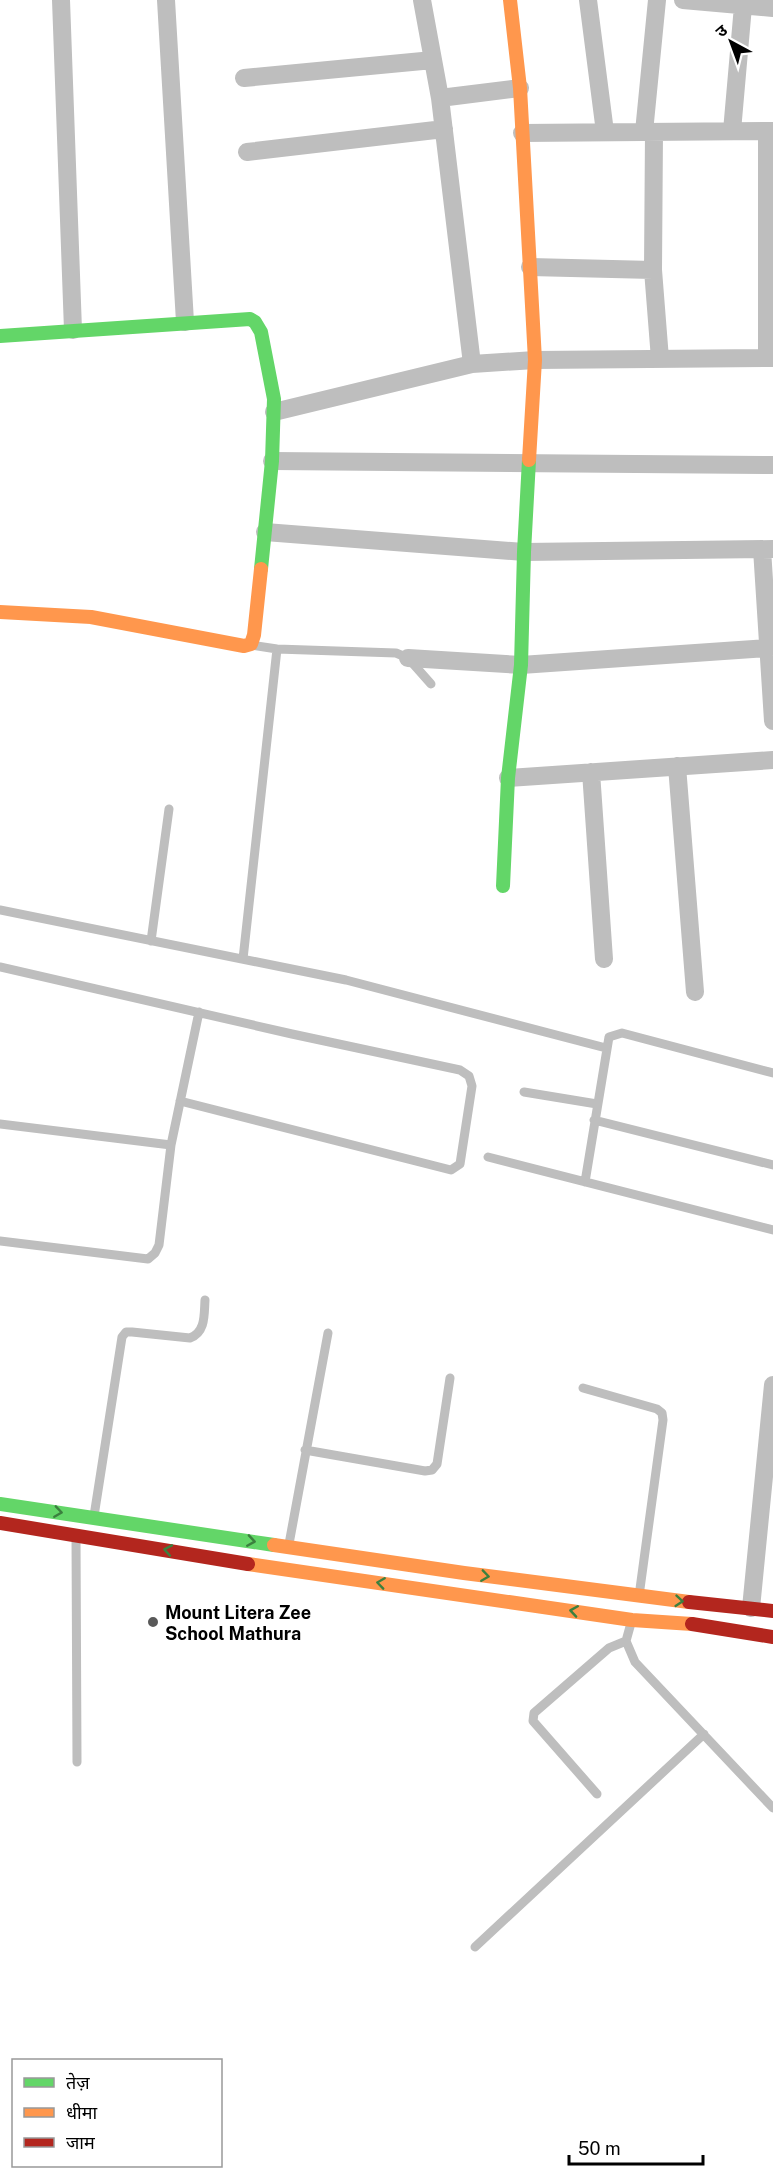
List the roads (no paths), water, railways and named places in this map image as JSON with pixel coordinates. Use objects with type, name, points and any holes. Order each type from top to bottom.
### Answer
[{"type":"street","points":[[61,0],[73,330]]},
{"type":"street","points":[[166,0],[185,322]]},
{"type":"street","points":[[422,0],[440,98],[472,364]]},
{"type":"street","points":[[502,886],[508,778],[521,664],[524,552],[535,360],[520,88],[510,0]]},
{"type":"street","points":[[588,0],[605,132]]},
{"type":"street","points":[[657,0],[649,132],[653,270],[660,359]]},
{"type":"street","points":[[683,0],[773,8]]},
{"type":"street","points":[[732,131],[742,6]]},
{"type":"street","points":[[244,78],[432,60]]},
{"type":"street","points":[[440,98],[520,88]]},
{"type":"street","points":[[248,152],[444,129]]},
{"type":"street","points":[[273,412],[472,364],[535,360],[770,358],[770,131],[522,133]]},
{"type":"street","points":[[530,267],[653,270]]},
{"type":"street","points":[[0,336],[250,319],[255,322],[261,332],[274,399],[272,461],[251,644],[244,646],[91,617],[0,612]]},
{"type":"street","points":[[272,461],[773,465]]},
{"type":"street","points":[[265,532],[524,552],[768,549],[768,648],[773,722]]},
{"type":"street","points":[[408,658],[521,664],[768,648]]},
{"type":"street","points":[[508,778],[773,760]]},
{"type":"street","points":[[677,766],[695,992]]},
{"type":"street","points":[[591,772],[604,959]]},
{"type":"street","points":[[751,1608],[771,1428],[773,1385]]},
{"type":"street","points":[[0,1504],[94,1516],[446,1571],[639,1597],[773,1611]]},
{"type":"street","points":[[0,1523],[295,1572],[443,1591],[632,1620],[704,1626],[773,1637]]},
{"type":"street","points":[[443,1591],[446,1571]]},
{"type":"street","points":[[704,1626],[707,1604]]},
{"type":"lane","points":[[251,644],[277,649],[396,653],[408,658],[431,684]]},
{"type":"lane","points":[[243,960],[277,649]]},
{"type":"lane","points":[[151,941],[169,809]]},
{"type":"lane","points":[[0,910],[346,980],[606,1048]]},
{"type":"lane","points":[[0,978],[0,967],[199,1012],[465,1073],[471,1080],[472,1086],[460,1164],[451,1170],[180,1101]]},
{"type":"lane","points":[[0,1241],[148,1259],[155,1253],[159,1245],[171,1145],[199,1012]]},
{"type":"lane","points":[[585,1182],[609,1036],[622,1033],[773,1073]]},
{"type":"lane","points":[[524,1092],[597,1104]]},
{"type":"lane","points":[[594,1120],[773,1166]]},
{"type":"lane","points":[[0,1124],[171,1145]]},
{"type":"lane","points":[[488,1157],[773,1230]]},
{"type":"lane","points":[[94,1516],[122,1337],[126,1332],[190,1338],[196,1336],[201,1331],[206,1300]]},
{"type":"lane","points":[[288,1547],[328,1333]]},
{"type":"lane","points":[[305,1450],[425,1471],[432,1470],[436,1464],[450,1378]]},
{"type":"lane","points":[[583,1388],[657,1409],[662,1413],[663,1420],[639,1597]]},
{"type":"lane","points":[[76,1534],[77,1762]]},
{"type":"lane","points":[[632,1620],[626,1641],[635,1662],[773,1808]]},
{"type":"lane","points":[[597,1794],[533,1721],[533,1716],[609,1648],[626,1641]]},
{"type":"lane","points":[[475,1947],[704,1734]]},
{"type":"place","name":"Mount Litera Zee School Mathura","points":[[153,1622]]}]
